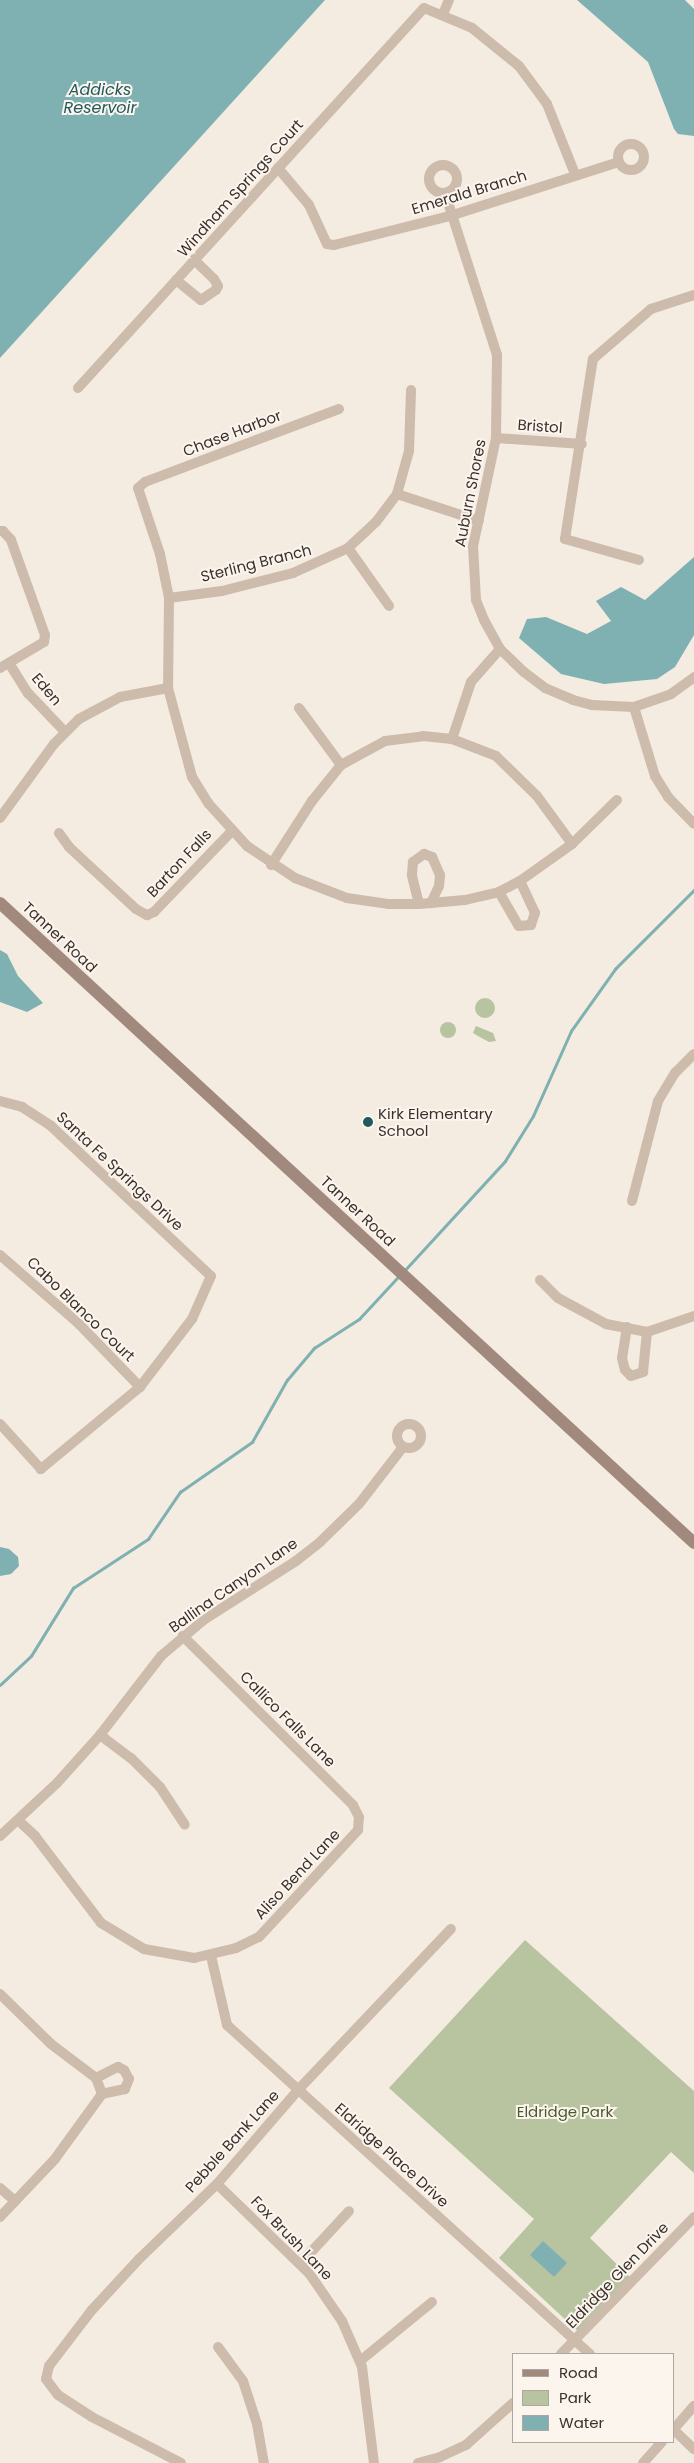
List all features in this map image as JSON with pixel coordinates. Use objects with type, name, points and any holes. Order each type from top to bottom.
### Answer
[{"type":"main road","name":"Tanner Road","points":[[0,903],[694,1543]]},
{"type":"street","points":[[443,14],[449,0]]},
{"type":"street","points":[[424,4],[472,28],[519,66],[547,104],[575,174]]},
{"type":"street","name":"Windham Springs Court","points":[[78,388],[424,4]]},
{"type":"street","name":"Emerald Branch","points":[[278,168],[310,205],[327,244],[334,245],[453,215],[575,174],[619,162]]},
{"type":"street","name":"Auburn Shores","points":[[445,193],[497,355],[496,438],[478,521],[472,573],[476,600],[500,649],[545,688],[592,706],[634,708]]},
{"type":"street","points":[[176,280],[201,300],[216,290],[218,286],[214,279],[194,260]]},
{"type":"street","points":[[639,560],[565,540],[582,444],[593,359],[651,309],[694,295]]},
{"type":"street","name":"Sterling Branch","points":[[170,598],[222,590],[293,573],[325,562],[348,548],[381,516],[397,494],[409,451],[411,390]]},
{"type":"street","name":"Chase Harbor","points":[[170,598],[160,554],[138,488],[145,482],[339,409]]},
{"type":"street","name":"Bristol","points":[[496,438],[582,444]]},
{"type":"street","points":[[397,494],[478,521]]},
{"type":"street","points":[[2,531],[11,540],[42,622],[44,642],[4,665]]},
{"type":"street","points":[[348,548],[389,606]]},
{"type":"street","points":[[170,598],[168,688],[192,777],[232,831],[271,865],[321,890],[347,898],[388,904],[419,904],[465,900],[500,892],[520,881],[572,844],[617,800]]},
{"type":"street","points":[[452,739],[472,682],[500,649]]},
{"type":"street","name":"Eden","points":[[4,665],[66,732]]},
{"type":"street","points":[[694,677],[670,694],[634,708],[655,776],[668,797],[694,824]]},
{"type":"street","points":[[0,818],[66,732],[98,707],[120,697],[168,688]]},
{"type":"street","points":[[299,708],[341,765]]},
{"type":"street","points":[[271,865],[312,802],[341,765],[367,749],[394,739],[423,736],[452,739],[496,756],[516,774],[572,844]]},
{"type":"street","name":"Barton Falls","points":[[59,833],[69,847],[136,909],[147,915],[154,912],[232,831]]},
{"type":"street","points":[[419,904],[412,875],[413,862],[424,854],[432,857],[440,875],[439,886],[431,903]]},
{"type":"street","points":[[500,892],[519,926],[532,925],[535,913],[520,881]]},
{"type":"street","points":[[632,1201],[658,1101],[676,1073],[694,1054]]},
{"type":"street","name":"Santa Fe Springs Drive","points":[[0,1100],[22,1107],[51,1126],[211,1276],[192,1319],[140,1387]]},
{"type":"street","name":"Cabo Blanco Court","points":[[0,1255],[79,1324],[140,1387]]},
{"type":"street","points":[[540,1280],[558,1298],[581,1313],[606,1324],[647,1332],[694,1316]]},
{"type":"street","points":[[627,1327],[622,1358],[625,1370],[631,1376],[643,1372],[647,1332]]},
{"type":"street","points":[[0,1424],[41,1469],[140,1387]]},
{"type":"street","name":"Ballina Canyon Lane","points":[[0,1836],[19,1821],[100,1735],[146,1673],[182,1636],[320,1542],[359,1504],[403,1446]]},
{"type":"street","name":"Callico Falls Lane","points":[[182,1636],[353,1805],[359,1818],[358,1830]]},
{"type":"street","points":[[100,1735],[132,1758],[160,1787],[185,1825]]},
{"type":"street","name":"Aliso Bend Lane","points":[[19,1821],[35,1836],[101,1923],[121,1938],[144,1949],[194,1958],[211,1956],[259,1937],[358,1830]]},
{"type":"street","name":"Pebble Bank Lane","points":[[181,2463],[92,2417],[58,2395],[46,2379],[49,2366],[64,2343],[91,2311],[217,2184],[298,2090],[451,1929]]},
{"type":"street","name":"Eldridge Place Drive","points":[[211,1956],[227,2025],[589,2353]]},
{"type":"street","points":[[0,1994],[51,2044],[100,2086],[125,2089],[129,2079],[124,2070],[118,2067],[100,2086],[55,2159],[0,2217]]},
{"type":"street","name":"Fox Brush Lane","points":[[217,2184],[300,2264],[330,2300],[360,2361],[367,2390],[374,2463]]},
{"type":"street","points":[[0,2188],[15,2201]]},
{"type":"street","points":[[300,2264],[349,2211]]},
{"type":"street","name":"Eldridge Glen Drive","points":[[562,2353],[694,2217]]},
{"type":"street","points":[[360,2361],[432,2302]]},
{"type":"street","points":[[218,2347],[243,2381],[257,2424],[264,2463]]},
{"type":"street","points":[[418,2463],[440,2457],[466,2444],[512,2404]]},
{"type":"street","points":[[674,2429],[694,2406]]},
{"type":"street","points":[[674,2431],[694,2449]]},
{"type":"street","points":[[643,2463],[661,2443]]},
{"type":"green space","points":[[485,998],[492,1001],[495,1008],[492,1015],[485,1018],[478,1015],[475,1008],[478,1001]]},
{"type":"green space","points":[[448,1022],[454,1024],[456,1030],[454,1036],[448,1038],[442,1036],[440,1030],[442,1024]]},
{"type":"green space","points":[[476,1026],[493,1033],[496,1041],[489,1042],[473,1033]]},
{"type":"green space","name":"Eldridge Park","points":[[525,1940],[694,2091],[694,2173],[671,2152],[590,2238],[631,2278],[581,2334],[499,2258],[534,2219],[389,2088]]},
{"type":"water","name":"Addicks Reservoir","points":[[0,0],[325,0],[0,358]]},
{"type":"water","points":[[577,0],[685,0],[694,9],[694,136],[678,134],[674,129],[648,62]]},
{"type":"water","points":[[694,557],[694,635],[675,667],[657,679],[604,684],[561,674],[519,638],[527,619],[546,617],[587,634],[611,621],[596,601],[621,587],[645,600]]},
{"type":"water","points":[[0,950],[7,954],[18,976],[43,1003],[27,1012],[0,1002]]},
{"type":"water","points":[[0,1547],[9,1549],[18,1557],[19,1566],[11,1574],[0,1576]]},
{"type":"water","points":[[543,2241],[567,2263],[554,2277],[530,2255]]},
{"type":"waterway","points":[[404,1271],[505,1161],[533,1116],[571,1031],[615,969],[694,890]]},
{"type":"waterway","points":[[0,1685],[31,1656],[73,1588],[148,1539],[180,1492],[252,1442],[287,1380],[314,1348],[359,1319],[398,1277]]},
{"type":"place","name":"Kirk Elementary School","points":[[368,1122]]}]
